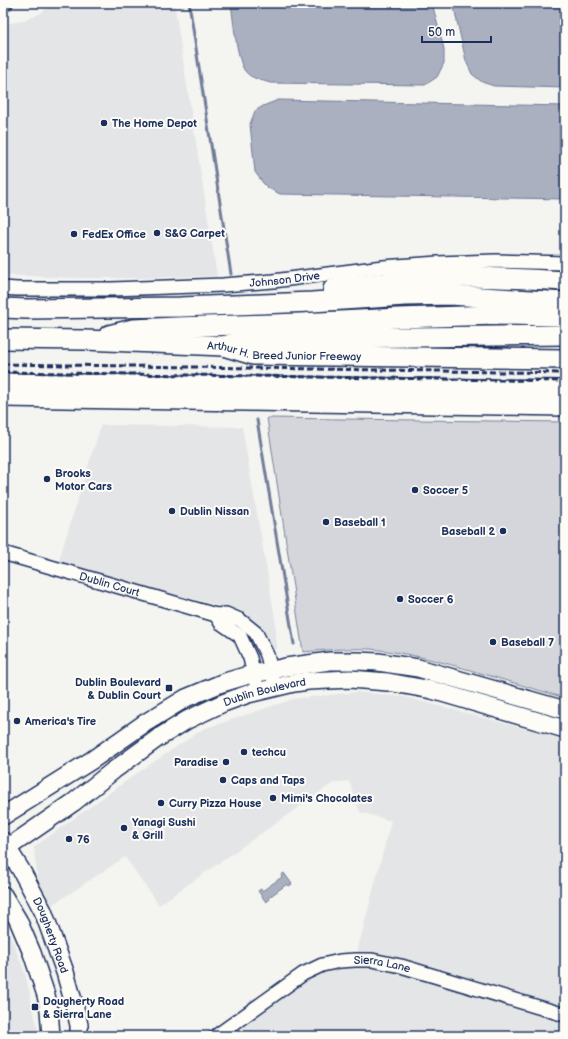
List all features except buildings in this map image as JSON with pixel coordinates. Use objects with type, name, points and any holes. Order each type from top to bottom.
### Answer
[{"type":"highway","points":[[247,304],[302,294],[379,283],[424,279],[473,277],[565,280]]},
{"type":"highway","points":[[3,308],[180,307],[450,295],[565,302]]},
{"type":"highway","points":[[85,340],[133,329],[497,315],[565,316]]},
{"type":"highway","points":[[223,346],[252,339],[565,335]]},
{"type":"highway","name":"Arthur H. Breed Junior Freeway","points":[[3,339],[85,340],[223,346],[253,355],[565,359]]},
{"type":"highway","points":[[3,382],[565,390]]},
{"type":"highway","points":[[3,397],[565,406]]},
{"type":"main road","name":"Dublin Boulevard","points":[[3,816],[92,760],[145,723],[186,698],[222,683],[292,666],[330,661],[357,661],[378,662],[418,668],[565,710]]},
{"type":"main road","name":"Dublin Boulevard","points":[[4,847],[74,802],[158,738],[188,719],[223,703],[248,694],[308,681],[350,679],[388,682],[432,690],[565,729]]},
{"type":"main road","points":[[454,696],[463,689],[517,704],[524,698]]},
{"type":"main road","name":"Dougherty Road","points":[[4,847],[21,870],[45,917],[63,966],[74,1004],[79,1036]]},
{"type":"main road","name":"Dougherty Road","points":[[3,896],[18,920],[32,953],[46,995],[51,1036]]},
{"type":"street","name":"Johnson Drive","points":[[3,288],[37,289],[223,285],[383,267],[438,263],[495,261],[565,263]]},
{"type":"street","name":"Dublin Court","points":[[3,553],[216,615],[226,614],[240,620],[256,634],[267,655],[275,688]]},
{"type":"street","name":"Dublin Court","points":[[216,615],[221,623],[240,636],[250,658],[258,692]]},
{"type":"street","name":"Sierra Lane","points":[[216,1036],[303,974],[327,964],[355,960],[372,960],[401,966],[565,1015]]},
{"type":"shaded area","points":[[53,3],[174,3],[217,276],[76,278],[3,275],[3,24],[24,21],[41,13]]},
{"type":"shaded area","points":[[267,418],[565,422],[565,698],[477,672],[397,652],[370,649],[336,649],[303,652]]},
{"type":"shaded area","name":"Dublin Nissan","points":[[101,425],[242,427],[275,618],[277,649],[269,650],[242,612],[58,563]]},
{"type":"shaded area","points":[[357,692],[405,697],[565,739],[565,1036],[216,1036],[303,974],[355,960],[391,821],[360,812],[349,781],[333,783],[159,905],[125,857],[43,911],[34,847],[133,776],[203,729],[293,699]]},
{"type":"shaded area","points":[[3,918],[25,973],[39,1036],[3,1036]]},
{"type":"water","points":[[231,3],[432,3],[444,49],[444,63],[437,77],[425,85],[270,83],[250,76],[242,66],[236,39]]},
{"type":"water","points":[[453,3],[565,3],[565,88],[494,86],[482,82],[472,74],[466,61]]},
{"type":"water","points":[[278,100],[565,106],[565,199],[280,194],[268,188],[255,172],[250,124],[255,111]]},
{"type":"water","points":[[284,873],[292,884],[289,886],[287,884],[268,898],[269,900],[266,902],[258,891],[261,889],[262,891],[282,877],[281,875]]},
{"type":"waterway","points":[[189,3],[231,274]]},
{"type":"waterway","points":[[257,420],[294,644]]},
{"type":"railway","points":[[3,364],[565,373]]},
{"type":"railway","points":[[3,372],[565,381]]},
{"type":"place","name":"The Home Depot","points":[[104,123]]},
{"type":"place","name":"S&G Carpet","points":[[157,233]]},
{"type":"place","name":"FedEx Office","points":[[74,234]]},
{"type":"place","name":"Brooks Motor Cars","points":[[47,479]]},
{"type":"place","name":"Soccer 5","points":[[415,490]]},
{"type":"place","name":"Dublin Nissan","points":[[172,511]]},
{"type":"place","name":"Baseball 1","points":[[326,522]]},
{"type":"place","name":"Baseball 2","points":[[503,531]]},
{"type":"place","name":"Soccer 6","points":[[400,599]]},
{"type":"place","name":"Baseball 7","points":[[493,642]]},
{"type":"place","name":"Dublin Boulevard & Dublin Court","points":[[169,688]]},
{"type":"place","name":"America's Tire","points":[[17,721]]},
{"type":"place","name":"techcu","points":[[244,752]]},
{"type":"place","name":"Paradise","points":[[226,762]]},
{"type":"place","name":"Caps and Taps","points":[[223,780]]},
{"type":"place","name":"Mimi's Chocolates","points":[[273,798]]},
{"type":"place","name":"Curry Pizza House","points":[[161,803]]},
{"type":"place","name":"Yanagi Sushi & Grill","points":[[124,828]]},
{"type":"place","name":"76","points":[[69,839]]},
{"type":"place","name":"Dougherty Road & Sierra Lane","points":[[35,1007]]}]
